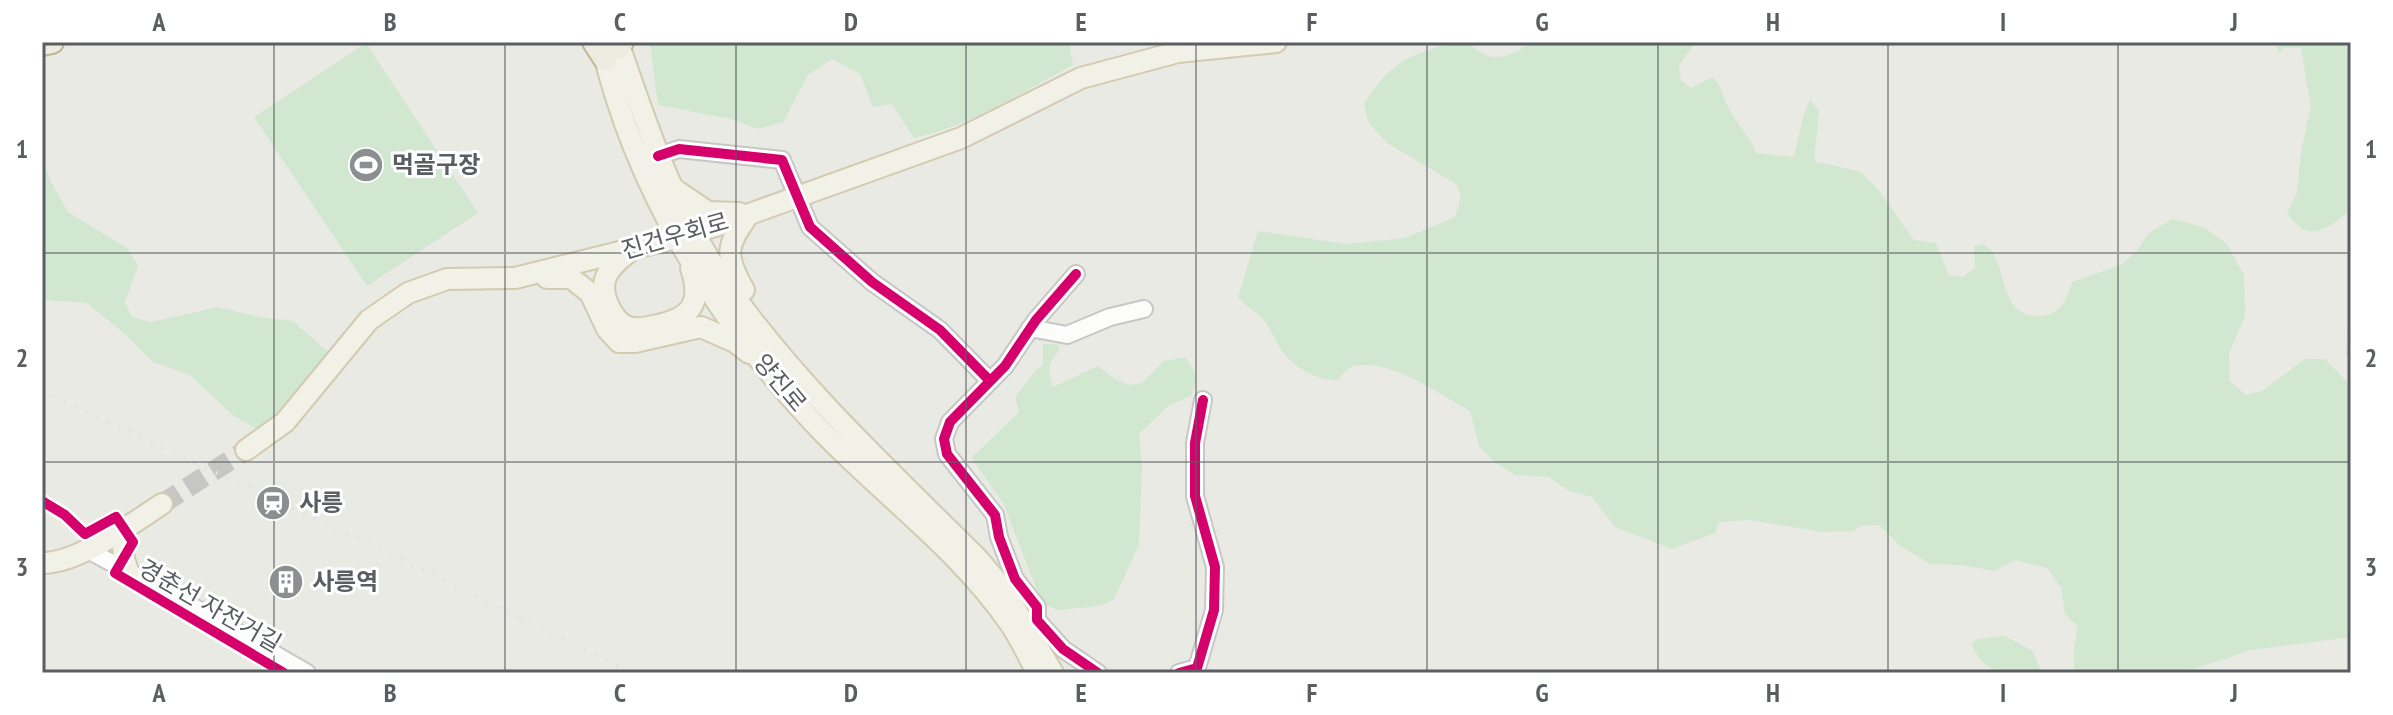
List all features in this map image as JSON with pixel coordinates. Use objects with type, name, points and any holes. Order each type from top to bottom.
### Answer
[{"type":"highway","points":[[42,44],[52,42]]},
{"type":"main road","name":"진건우회로","points":[[246,450],[285,422],[369,320],[408,293],[447,279],[515,278],[685,235],[961,138],[1081,78],[1178,52],[1276,42]]},
{"type":"main road","name":"양진로","points":[[610,46],[674,189],[690,262],[760,361],[814,423],[962,564],[1045,668]]},
{"type":"main road","name":"양진로","points":[[610,46],[638,158],[660,208],[805,383],[978,559],[1004,590],[1045,668]]},
{"type":"main road","points":[[674,189],[708,212],[749,214]]},
{"type":"main road","points":[[596,259],[646,233],[654,225],[660,208]]},
{"type":"main road","points":[[749,214],[733,236],[729,252],[733,270],[756,313],[761,330]]},
{"type":"main road","points":[[632,249],[615,263],[605,280],[606,298],[611,310],[619,322],[635,328],[673,322],[686,315],[694,304],[697,287],[690,262]]},
{"type":"main road","points":[[515,278],[571,278],[590,293],[607,329],[619,342],[635,342],[701,327],[735,342],[760,361]]},
{"type":"main road","points":[[42,563],[50,563],[86,549],[122,531],[162,504]]},
{"type":"main road","points":[[122,531],[124,559],[129,574]]},
{"type":"street","points":[[658,156],[679,149],[782,160],[810,227],[872,282],[940,330],[989,380]]},
{"type":"street","points":[[1076,274],[1030,328],[1005,366],[950,422],[944,439],[947,454],[995,515],[999,537],[1015,579],[1037,607],[1037,620],[1065,651],[1098,673]]},
{"type":"street","points":[[1030,328],[1067,335],[1110,317],[1144,309]]},
{"type":"street","points":[[1179,673],[1197,668],[1214,610],[1215,567],[1195,496],[1195,443],[1203,400]]},
{"type":"street","points":[[86,549],[307,673]]},
{"type":"street","points":[[1045,668],[1065,651]]},
{"type":"green space","points":[[650,42],[1069,42],[1073,65],[976,117],[914,138],[892,104],[873,107],[860,74],[832,59],[808,75],[783,122],[757,129],[731,119],[658,105]]},
{"type":"green space","points":[[1453,42],[1468,42],[1483,54],[1499,57],[1530,42],[1696,42],[1679,65],[1681,81],[1691,88],[1713,77],[1756,153],[1794,157],[1810,100],[1819,111],[1814,161],[1861,172],[1880,192],[1914,240],[1936,243],[1949,275],[1963,277],[1975,268],[1974,246],[1983,244],[1992,251],[1997,261],[2013,305],[2032,316],[2057,311],[2072,282],[2121,265],[2136,252],[2149,233],[2172,219],[2204,227],[2227,244],[2244,275],[2245,316],[2229,353],[2230,381],[2246,395],[2262,391],[2305,359],[2325,359],[2351,386],[2351,637],[2251,650],[2182,673],[2074,673],[2078,627],[2065,614],[2061,588],[2047,568],[2015,560],[1995,571],[1930,564],[1899,545],[1879,525],[1860,526],[1853,531],[1823,532],[1750,520],[1719,522],[1715,533],[1672,549],[1615,527],[1592,497],[1569,491],[1549,477],[1515,475],[1493,461],[1479,446],[1470,411],[1413,379],[1366,365],[1350,368],[1338,380],[1329,380],[1296,365],[1284,353],[1263,319],[1238,297],[1258,231],[1346,244],[1405,238],[1455,217],[1461,197],[1456,184],[1387,143],[1369,123],[1364,104],[1383,78],[1401,62]]},
{"type":"green space","points":[[2275,42],[2344,42],[2351,56],[2351,210],[2318,231],[2303,229],[2287,213],[2297,193],[2301,151],[2311,107],[2301,48],[2284,48],[2279,53]]},
{"type":"green space","name":"먹골구장","points":[[366,43],[478,213],[367,286],[254,117]]},
{"type":"green space","points":[[42,154],[49,178],[68,212],[127,248],[138,266],[125,302],[132,317],[151,322],[218,307],[293,321],[329,353],[283,417],[259,430],[234,416],[190,375],[153,362],[87,303],[42,300]]},
{"type":"green space","points":[[2351,272],[2351,364],[2346,355]]},
{"type":"green space","points":[[1043,344],[1057,344],[1060,350],[1050,367],[1053,387],[1098,366],[1115,379],[1130,385],[1142,383],[1164,361],[1186,357],[1197,376],[1192,395],[1167,407],[1139,434],[1142,466],[1139,545],[1114,599],[1100,606],[1058,610],[1042,603],[1003,503],[971,457],[1019,412],[1015,397],[1043,364]]},
{"type":"green space","points":[[2005,636],[2033,651],[2040,669],[2046,673],[2011,674],[1993,669],[1985,664],[1971,644],[1977,639]]},
{"type":"tunnel","points":[[162,504],[246,450]]},
{"type":"railway","points":[[42,391],[428,572],[632,673]]},
{"type":"cycle path","points":[[658,156],[679,149],[782,160],[810,227],[872,282],[940,330],[989,380]]},
{"type":"cycle path","points":[[1076,274],[1036,320],[1005,366],[950,422],[944,439],[947,454],[995,515],[999,537],[1015,579],[1037,607],[1037,620],[1063,649],[1098,673]]},
{"type":"cycle path","points":[[1179,673],[1197,668],[1214,610],[1215,567],[1195,496],[1195,443],[1203,400]]},
{"type":"cycle path","name":"경춘선 자전거길","points":[[42,501],[65,515],[85,534],[116,517],[133,542],[115,573],[284,673]]},
{"type":"place","name":"먹골구장","points":[[366,165]]},
{"type":"place","name":"사릉","points":[[273,503]]},
{"type":"place","name":"사릉역","points":[[286,582]]}]
